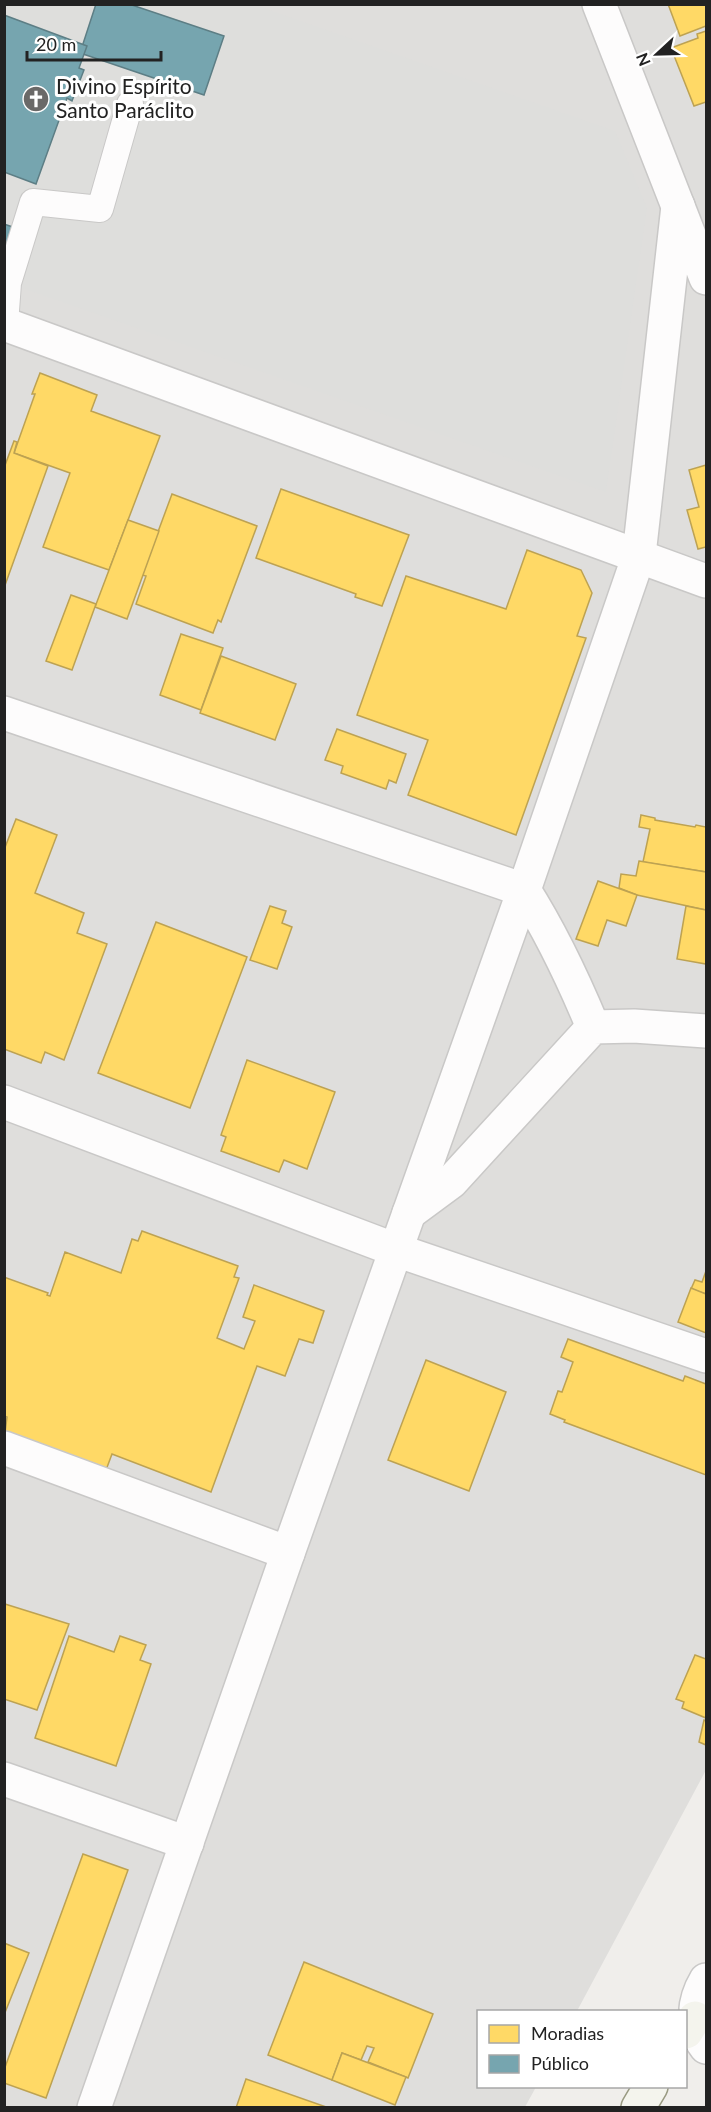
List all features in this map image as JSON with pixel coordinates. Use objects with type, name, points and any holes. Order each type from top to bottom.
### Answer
[{"type":"main road","points":[[638,2108],[650,2088]]},
{"type":"street","points":[[599,4],[706,278]]},
{"type":"street","points":[[94,2108],[288,1553],[524,890],[639,555],[678,206]]},
{"type":"street","points":[[5,324],[706,581]]},
{"type":"street","points":[[4,713],[524,890],[557,945],[594,1027]]},
{"type":"street","points":[[409,1213],[451,1182],[594,1027],[634,1026],[706,1031]]},
{"type":"street","points":[[4,1102],[396,1250],[706,1356]]},
{"type":"street","points":[[4,1448],[288,1553]]},
{"type":"street","points":[[4,1779],[187,1844]]},
{"type":"street","points":[[696,2032],[698,1994],[706,1980]]},
{"type":"lane","points":[[5,324],[8,283],[33,202],[100,209],[130,104]]},
{"type":"shaded area","points":[[4,5],[255,5],[615,131],[647,208],[606,492],[5,282]]},
{"type":"shaded area","points":[[5,5],[706,5],[706,1770],[578,2010],[477,2010],[477,2088],[535,2088],[525,2107],[5,2108]]},
{"type":"building: Moradias","points":[[668,4],[706,4],[706,26],[680,36]]},
{"type":"building: Moradias","points":[[706,31],[706,102],[694,106],[671,48],[698,38],[697,34]]},
{"type":"building: Moradias","points":[[40,373],[97,395],[91,411],[160,436],[109,570],[43,547],[70,473],[14,453]]},
{"type":"building: Moradias","points":[[14,441],[17,442],[14,453],[48,466],[4,588],[4,468]]},
{"type":"building: Moradias","points":[[706,465],[706,547],[698,549],[687,510],[699,507],[689,470]]},
{"type":"building: Moradias","points":[[281,489],[409,535],[382,606],[355,597],[356,594],[256,558]]},
{"type":"building: Moradias","points":[[172,494],[257,526],[221,622],[218,620],[213,633],[136,604],[146,576],[142,575]]},
{"type":"building: Moradias","points":[[128,520],[159,531],[127,619],[95,607]]},
{"type":"building: Moradias","points":[[527,550],[581,570],[592,593],[577,636],[586,638],[516,835],[408,795],[428,740],[357,715],[406,576],[506,609]]},
{"type":"building: Moradias","points":[[71,595],[96,604],[72,670],[46,661]]},
{"type":"building: Moradias","points":[[181,634],[223,648],[201,710],[160,695]]},
{"type":"building: Moradias","points":[[221,656],[296,684],[275,740],[200,713]]},
{"type":"building: Moradias","points":[[337,729],[406,754],[396,783],[389,780],[386,789],[341,773],[343,766],[325,760]]},
{"type":"building: Moradias","points":[[641,815],[655,818],[655,820],[706,827],[706,872],[643,862],[650,829],[639,827]]},
{"type":"building: Moradias","points":[[16,819],[57,835],[35,893],[84,913],[77,933],[107,944],[64,1060],[45,1052],[41,1063],[4,1049],[4,850]]},
{"type":"building: Moradias","points":[[639,861],[706,872],[706,910],[637,895],[619,888],[621,874],[636,876]]},
{"type":"building: Moradias","points":[[598,881],[637,895],[626,926],[607,920],[598,946],[576,939]]},
{"type":"building: Moradias","points":[[270,906],[286,911],[282,923],[292,927],[277,969],[250,960]]},
{"type":"building: Moradias","points":[[686,906],[706,910],[706,964],[677,959]]},
{"type":"building: Moradias","points":[[156,922],[247,957],[190,1108],[98,1073]]},
{"type":"building: Moradias","points":[[247,1060],[335,1092],[307,1169],[284,1160],[279,1172],[221,1151],[226,1137],[221,1135]]},
{"type":"building: Moradias","points":[[142,1231],[238,1266],[234,1277],[239,1278],[217,1338],[244,1349],[255,1321],[243,1317],[254,1285],[324,1311],[313,1343],[299,1339],[285,1376],[257,1366],[211,1492],[112,1454],[106,1470],[5,1433],[7,1417],[4,1416],[4,1277],[48,1293],[47,1295],[50,1296],[65,1252],[121,1273],[132,1239],[138,1241]]},
{"type":"building: Moradias","points":[[706,1271],[706,1294],[691,1289],[695,1280],[702,1282]]},
{"type":"building: Moradias","points":[[691,1288],[706,1294],[706,1333],[678,1322]]},
{"type":"building: Moradias","points":[[568,1339],[683,1381],[685,1376],[706,1384],[706,1475],[564,1422],[565,1420],[550,1414],[558,1391],[562,1392],[573,1362],[561,1357]]},
{"type":"building: Moradias","points":[[426,1360],[506,1392],[469,1491],[388,1460]]},
{"type":"building: Moradias","points":[[5,1604],[69,1624],[37,1710],[4,1699]]},
{"type":"building: Moradias","points":[[69,1636],[114,1652],[120,1636],[146,1645],[140,1660],[151,1664],[116,1766],[35,1738]]},
{"type":"building: Moradias","points":[[695,1655],[706,1659],[706,1718],[682,1708],[684,1702],[676,1699]]},
{"type":"building: Moradias","points":[[704,1720],[706,1721],[706,1745],[699,1742]]},
{"type":"building: Moradias","points":[[83,1854],[128,1870],[46,2098],[4,2083],[4,2070]]},
{"type":"building: Moradias","points":[[4,1943],[29,1953],[4,2015]]},
{"type":"building: Moradias","points":[[304,1962],[433,2014],[408,2078],[368,2062],[374,2048],[367,2046],[361,2060],[342,2053],[332,2080],[268,2055]]},
{"type":"building: Moradias","points":[[342,2053],[406,2077],[395,2105],[332,2080]]},
{"type":"building: Moradias","points":[[246,2079],[329,2108],[236,2108]]},
{"type":"building: Público","points":[[96,4],[129,4],[224,36],[204,95],[80,53]]},
{"type":"building: Público","name":"Divino Espírito Santo Paráclito","points":[[4,15],[87,46],[79,68],[84,70],[72,101],[67,98],[36,184],[4,172]]},
{"type":"building: Público","points":[[4,224],[24,231],[4,285]]},
{"type":"place","name":"Divino Espírito Santo Paráclito","points":[[36,99]]}]
